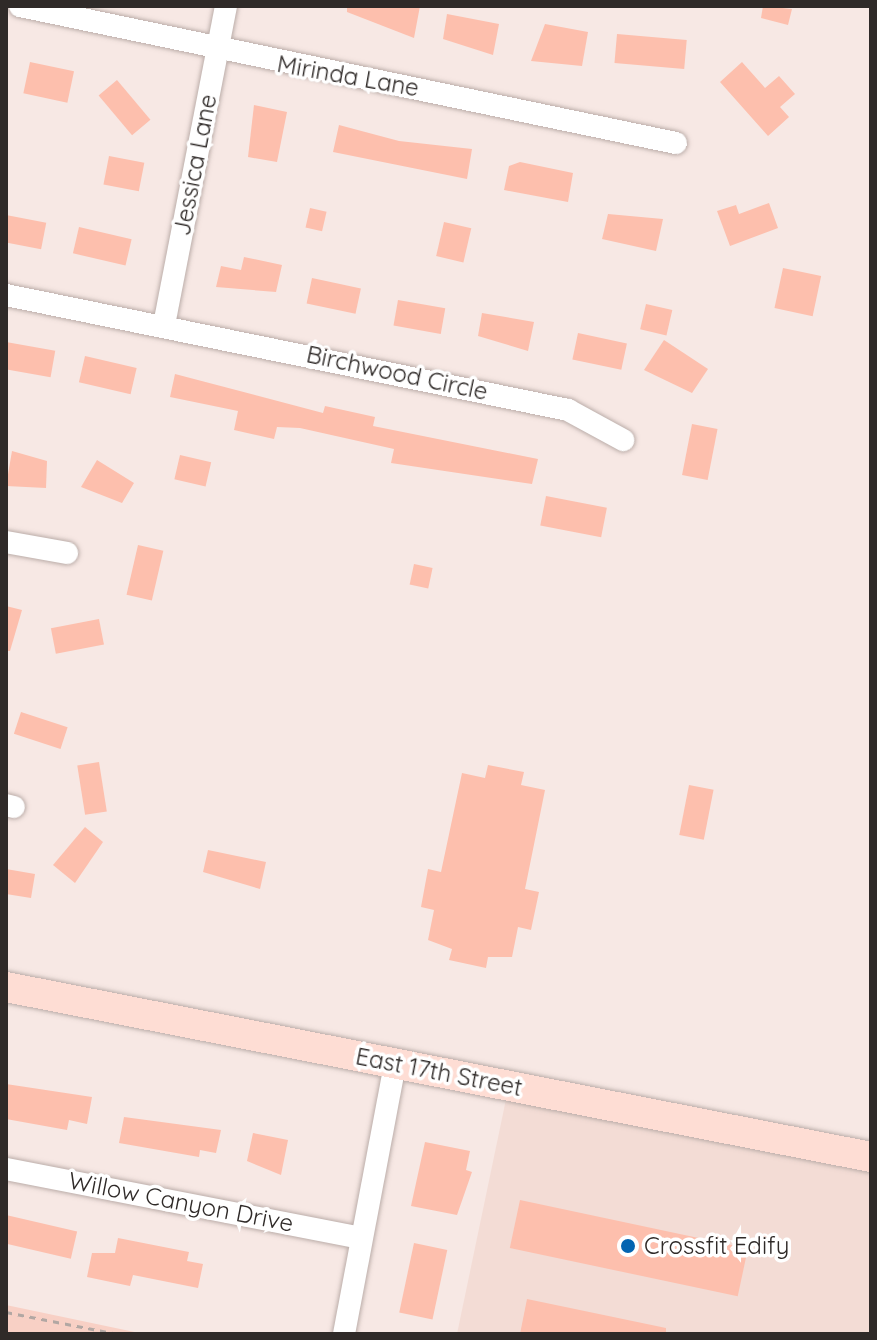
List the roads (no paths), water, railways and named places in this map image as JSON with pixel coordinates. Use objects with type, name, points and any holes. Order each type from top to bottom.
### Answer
[{"type":"main road","name":"East 17th Street","points":[[6,987],[871,1157]]},
{"type":"street","name":"Mirinda Lane","points":[[20,6],[216,51],[676,143]]},
{"type":"street","name":"Jessica Lane","points":[[164,325],[226,6]]},
{"type":"street","name":"Birchwood Circle","points":[[6,295],[568,410],[623,440]]},
{"type":"street","points":[[6,542],[67,553]]},
{"type":"street","points":[[344,1334],[357,1237],[395,1063]]},
{"type":"street","name":"Willow Canyon Drive","points":[[6,1169],[357,1237]]},
{"type":"place","name":"Crossfit Edify","points":[[628,1246]]}]
